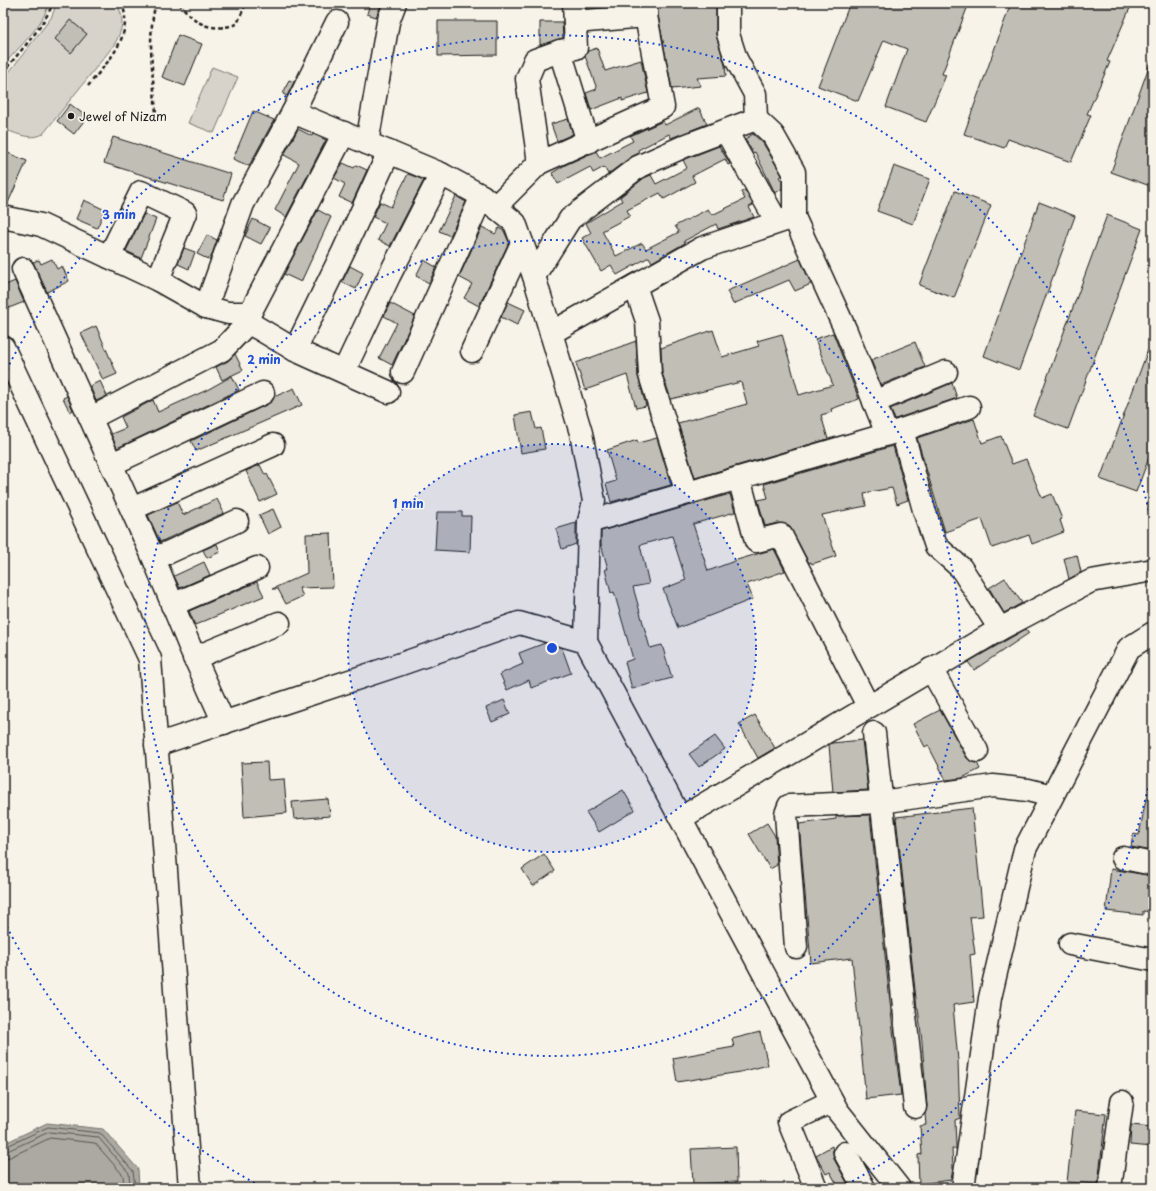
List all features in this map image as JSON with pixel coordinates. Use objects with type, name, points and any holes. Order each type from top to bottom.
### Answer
[{"type":"street","points":[[367,143],[388,22],[395,3]]},
{"type":"street","points":[[728,3],[728,34],[736,59],[755,94],[756,120],[773,135],[794,172],[786,220]]},
{"type":"street","points":[[403,372],[488,202],[539,163],[588,142],[663,106],[646,10],[575,12],[576,48],[560,51],[535,60],[527,79],[539,163]]},
{"type":"street","points":[[206,308],[243,204],[293,112],[337,22]]},
{"type":"street","points":[[560,51],[588,142]]},
{"type":"street","points":[[293,112],[441,174],[488,202],[515,223],[534,276],[581,432],[594,501],[589,522],[586,642],[837,1110],[900,1188]]},
{"type":"street","points":[[534,276],[570,219],[638,167],[687,145],[756,120]]},
{"type":"street","points":[[726,131],[786,220],[846,331],[874,402],[895,432],[936,546],[961,568],[1000,629]]},
{"type":"street","points":[[92,418],[222,350],[246,321],[344,133]]},
{"type":"street","points":[[295,350],[344,252],[389,152]]},
{"type":"street","points":[[344,371],[389,276],[441,174]]},
{"type":"street","points":[[109,257],[141,192],[185,213],[158,280]]},
{"type":"street","points":[[3,217],[41,225],[158,280],[206,308],[228,313],[246,321],[295,350],[388,392]]},
{"type":"street","points":[[551,333],[702,248],[786,220]]},
{"type":"street","points":[[472,351],[522,243]]},
{"type":"street","points":[[23,269],[92,418],[154,559],[194,658],[224,723]]},
{"type":"street","points":[[635,286],[647,321],[650,376],[687,493]]},
{"type":"street","points":[[3,347],[150,659],[190,1188]]},
{"type":"street","points":[[874,402],[946,372]]},
{"type":"street","points":[[112,464],[263,393]]},
{"type":"street","points":[[589,522],[895,432],[969,407]]},
{"type":"street","points":[[132,509],[273,446]]},
{"type":"street","points":[[739,478],[756,541],[782,535],[868,706]]},
{"type":"street","points":[[154,559],[237,521]]},
{"type":"street","points":[[172,605],[257,568]]},
{"type":"street","points":[[681,818],[930,669],[1000,629],[1092,581],[1153,570]]},
{"type":"street","points":[[194,658],[279,623]]},
{"type":"street","points":[[156,745],[398,665],[519,623],[586,642]]},
{"type":"street","points":[[963,1188],[990,998],[1025,849],[1129,648],[1153,633]]},
{"type":"street","points":[[930,669],[977,751]]},
{"type":"street","points":[[874,733],[914,1107]]},
{"type":"street","points":[[796,946],[786,814],[789,806],[882,802],[993,786],[1028,790],[1052,796]]},
{"type":"street","points":[[1123,858],[1153,864]]},
{"type":"street","points":[[1070,944],[1153,960]]},
{"type":"street","points":[[816,1188],[789,1122],[832,1101]]},
{"type":"street","points":[[1110,1188],[1122,1102]]},
{"type":"street","points":[[845,1153],[864,1188]]},
{"type":"path","points":[[3,73],[35,33],[48,14],[53,3]]},
{"type":"path","points":[[88,86],[116,53],[123,36],[126,22],[122,3]]},
{"type":"path","points":[[156,3],[152,18],[151,42],[156,115]]},
{"type":"path","points":[[179,3],[190,17],[204,25],[216,29],[237,24],[245,3]]},
{"type":"shaded area","points":[[8,3],[49,3],[46,12],[36,29],[3,66],[3,10]]},
{"type":"shaded area","points":[[57,3],[116,3],[122,19],[121,30],[114,45],[43,134],[28,137],[3,129],[3,80],[51,18]]},
{"type":"shaded area","points":[[212,67],[238,77],[214,133],[188,123]]},
{"type":"water","points":[[47,1123],[103,1129],[138,1169],[139,1188],[3,1188],[3,1144]]},
{"type":"building","points":[[370,3],[382,3],[376,17],[367,14]]},
{"type":"building","points":[[658,3],[716,3],[716,34],[725,65],[726,76],[697,78],[701,86],[672,89],[658,15]]},
{"type":"building","points":[[850,3],[969,3],[942,74],[946,75],[926,122],[886,107],[907,49],[884,40],[858,101],[818,86]]},
{"type":"building","points":[[1011,3],[1117,3],[1130,8],[1107,61],[1110,62],[1087,114],[1091,115],[1071,162],[1008,139],[1004,148],[964,134]]},
{"type":"building","points":[[70,20],[87,34],[71,53],[55,39]]},
{"type":"building","points":[[438,21],[497,21],[497,55],[438,56]]},
{"type":"building","points":[[540,22],[562,22],[563,38],[540,45]]},
{"type":"building","points":[[178,35],[202,44],[185,86],[162,77]]},
{"type":"building","points":[[597,48],[605,71],[641,60],[648,93],[622,101],[622,98],[591,110],[586,93],[597,89],[585,56],[588,51]]},
{"type":"building","points":[[1152,58],[1153,59],[1153,187],[1111,172]]},
{"type":"building","points":[[289,80],[294,82],[287,96],[283,94]]},
{"type":"building","points":[[70,104],[87,117],[74,134],[57,121]]},
{"type":"building","points":[[699,108],[707,124],[671,138],[669,134],[638,150],[639,153],[608,174],[604,167],[593,173],[590,167],[558,184],[552,173],[565,165],[596,151],[600,158],[633,141],[630,136],[663,121],[665,125]]},
{"type":"building","points":[[253,111],[274,120],[249,166],[233,159]]},
{"type":"building","points":[[568,119],[573,134],[557,141],[551,124]]},
{"type":"building","points":[[298,129],[312,136],[313,134],[326,140],[286,217],[275,210],[299,163],[284,155]]},
{"type":"building","points":[[753,134],[763,143],[782,175],[779,177],[782,181],[782,189],[775,193],[755,152],[753,153],[745,139]]},
{"type":"building","points":[[113,137],[231,174],[223,200],[104,163]]},
{"type":"building","points":[[719,146],[730,164],[728,165],[725,159],[692,176],[695,182],[664,199],[660,193],[627,210],[630,216],[602,231],[616,256],[642,243],[646,249],[679,232],[675,226],[708,209],[712,215],[745,199],[741,192],[745,190],[753,205],[749,207],[754,217],[718,229],[716,224],[684,241],[685,243],[652,262],[649,257],[617,275],[611,265],[601,271],[582,238],[591,233],[586,223],[622,201],[620,197],[644,178],[651,175],[656,184],[687,168],[683,160]]},
{"type":"building","points":[[3,151],[27,161],[7,205],[3,205]]},
{"type":"building","points":[[343,163],[354,168],[356,165],[367,170],[352,203],[339,197],[345,184],[334,178]]},
{"type":"building","points":[[894,166],[930,179],[913,224],[877,211]]},
{"type":"building","points":[[408,174],[424,180],[390,246],[378,240],[386,223],[373,217],[380,202],[391,207]]},
{"type":"building","points":[[955,191],[991,205],[954,298],[919,285]]},
{"type":"building","points":[[456,196],[466,202],[450,236],[439,231]]},
{"type":"building","points":[[84,200],[105,210],[97,228],[76,219]]},
{"type":"building","points":[[1039,202],[1075,216],[1019,370],[984,356]]},
{"type":"building","points":[[318,210],[331,217],[301,282],[284,274]]},
{"type":"building","points":[[144,214],[156,219],[141,258],[126,251]]},
{"type":"building","points":[[1107,215],[1142,229],[1068,429],[1033,416]]},
{"type":"building","points":[[253,219],[270,228],[261,244],[245,236]]},
{"type":"building","points":[[482,227],[495,234],[499,228],[504,231],[509,242],[479,306],[464,298],[472,284],[459,277]]},
{"type":"building","points":[[207,235],[217,240],[210,260],[197,254]]},
{"type":"building","points":[[184,248],[195,252],[189,269],[178,264]]},
{"type":"building","points":[[52,259],[57,269],[62,266],[69,281],[47,292],[33,262],[39,260],[41,264]]},
{"type":"building","points":[[800,259],[811,284],[795,291],[789,280],[733,304],[727,291]]},
{"type":"building","points":[[424,260],[436,267],[429,283],[416,276]]},
{"type":"building","points":[[350,266],[363,273],[356,289],[342,282]]},
{"type":"building","points":[[15,281],[24,302],[9,308],[3,293],[3,286]]},
{"type":"building","points":[[508,302],[525,310],[517,325],[501,317]]},
{"type":"building","points":[[390,303],[415,316],[392,365],[379,358],[397,323],[384,316]]},
{"type":"building","points":[[96,326],[117,374],[103,380],[81,333]]},
{"type":"building","points":[[713,330],[722,357],[759,346],[757,341],[782,334],[799,395],[833,385],[815,339],[833,333],[859,399],[831,409],[832,412],[821,415],[828,439],[695,478],[678,423],[747,404],[741,382],[671,399],[662,373],[661,348]]},
{"type":"building","points":[[1152,339],[1153,447],[1136,492],[1100,479]]},
{"type":"building","points":[[636,341],[638,376],[646,406],[636,408],[627,375],[585,390],[576,363]]},
{"type":"building","points":[[915,342],[925,367],[881,385],[871,360]]},
{"type":"building","points":[[235,354],[243,370],[222,380],[216,367],[228,361]]},
{"type":"building","points":[[232,376],[239,390],[117,448],[111,434],[126,428],[121,417],[153,400],[158,412],[207,390]]},
{"type":"building","points":[[100,381],[107,396],[96,401],[90,386]]},
{"type":"building","points":[[952,383],[957,398],[895,419],[890,409]]},
{"type":"building","points":[[294,388],[302,405],[196,451],[191,441],[268,404],[274,397]]},
{"type":"building","points":[[67,396],[73,410],[70,412],[63,398]]},
{"type":"building","points":[[532,412],[536,429],[541,428],[545,449],[521,453],[515,415]]},
{"type":"building","points":[[974,419],[982,443],[1001,436],[1012,464],[1026,459],[1042,498],[1052,494],[1062,519],[1060,520],[1064,532],[1032,544],[1029,535],[992,548],[982,519],[945,532],[917,438]]},
{"type":"building","points":[[657,438],[671,485],[611,502],[606,484],[616,481],[607,450],[637,440],[638,443]]},
{"type":"building","points":[[893,446],[908,500],[897,504],[892,488],[864,493],[866,506],[822,515],[836,556],[812,564],[811,562],[809,563],[789,525],[778,523],[765,526],[758,500],[768,498],[764,484]]},
{"type":"building","points":[[260,465],[265,475],[267,474],[277,494],[260,502],[246,471]]},
{"type":"building","points":[[730,494],[735,512],[693,524],[708,571],[737,560],[774,549],[785,571],[747,584],[753,599],[678,628],[663,589],[686,580],[672,536],[640,545],[649,584],[633,587],[650,648],[662,645],[672,678],[632,689],[625,662],[633,659],[614,592],[611,593],[605,569],[608,569],[601,544],[601,531]]},
{"type":"building","points":[[217,499],[224,513],[160,542],[148,515],[177,502],[183,515]]},
{"type":"building","points":[[273,509],[281,527],[268,534],[259,515]]},
{"type":"building","points":[[437,512],[462,512],[462,516],[471,516],[470,552],[435,550]]},
{"type":"building","points":[[576,523],[576,544],[562,549],[556,529]]},
{"type":"building","points":[[331,533],[333,587],[299,588],[303,596],[286,604],[278,589],[272,589],[307,573],[306,534]]},
{"type":"building","points":[[217,544],[220,552],[207,558],[203,550]]},
{"type":"building","points":[[1077,555],[1081,572],[1069,579],[1064,558]]},
{"type":"building","points":[[204,562],[210,575],[180,588],[174,576]]},
{"type":"building","points":[[1005,578],[1022,603],[1004,613],[989,588]]},
{"type":"building","points":[[257,582],[264,596],[195,625],[189,611]]},
{"type":"building","points":[[1026,629],[1029,633],[974,670],[968,662]]},
{"type":"building","points":[[545,643],[562,648],[571,673],[531,688],[529,680],[507,690],[500,674],[523,664],[519,653]]},
{"type":"building","points":[[504,700],[510,714],[492,722],[486,708]]},
{"type":"building","points":[[940,710],[966,757],[971,762],[977,763],[980,769],[962,778],[946,780],[928,745],[925,747],[913,724]]},
{"type":"building","points":[[755,715],[775,748],[758,758],[739,724]]},
{"type":"building","points":[[715,736],[725,749],[699,767],[689,754]]},
{"type":"building","points":[[862,740],[868,790],[833,792],[829,745],[832,743]]},
{"type":"building","points":[[267,762],[268,780],[284,779],[287,813],[244,817],[241,763]]},
{"type":"building","points":[[623,790],[635,810],[599,832],[586,812]]},
{"type":"building","points":[[328,799],[330,816],[294,819],[292,802]]},
{"type":"building","points":[[1146,799],[1153,800],[1153,851],[1131,847],[1133,834],[1139,835]]},
{"type":"building","points":[[972,808],[983,916],[970,917],[975,954],[970,955],[974,1002],[953,1005],[958,1061],[960,1118],[955,1120],[956,1149],[952,1149],[953,1168],[951,1180],[919,1184],[918,1155],[922,1154],[920,1126],[926,1125],[925,1114],[927,1106],[922,1042],[896,817]]},
{"type":"building","points":[[870,815],[901,1095],[866,1099],[852,958],[811,963],[799,824],[836,819],[836,816]]},
{"type":"building","points":[[767,823],[775,836],[777,865],[770,869],[749,834]]},
{"type":"building","points":[[544,854],[555,871],[533,886],[522,869]]},
{"type":"building","points":[[1111,869],[1153,876],[1153,912],[1143,911],[1143,915],[1106,911]]},
{"type":"building","points":[[760,1032],[768,1065],[740,1072],[677,1082],[673,1058],[734,1047],[732,1039]]},
{"type":"building","points":[[1075,1111],[1106,1114],[1098,1184],[1067,1182]]},
{"type":"building","points":[[1131,1125],[1153,1127],[1153,1147],[1130,1145]]},
{"type":"building","points":[[832,1146],[834,1159],[850,1188],[839,1188],[830,1172],[826,1174],[816,1155]]},
{"type":"building","points":[[736,1147],[737,1182],[693,1184],[691,1149]]},
{"type":"place","name":"Jewel of Nizam","points":[[71,116]]}]
